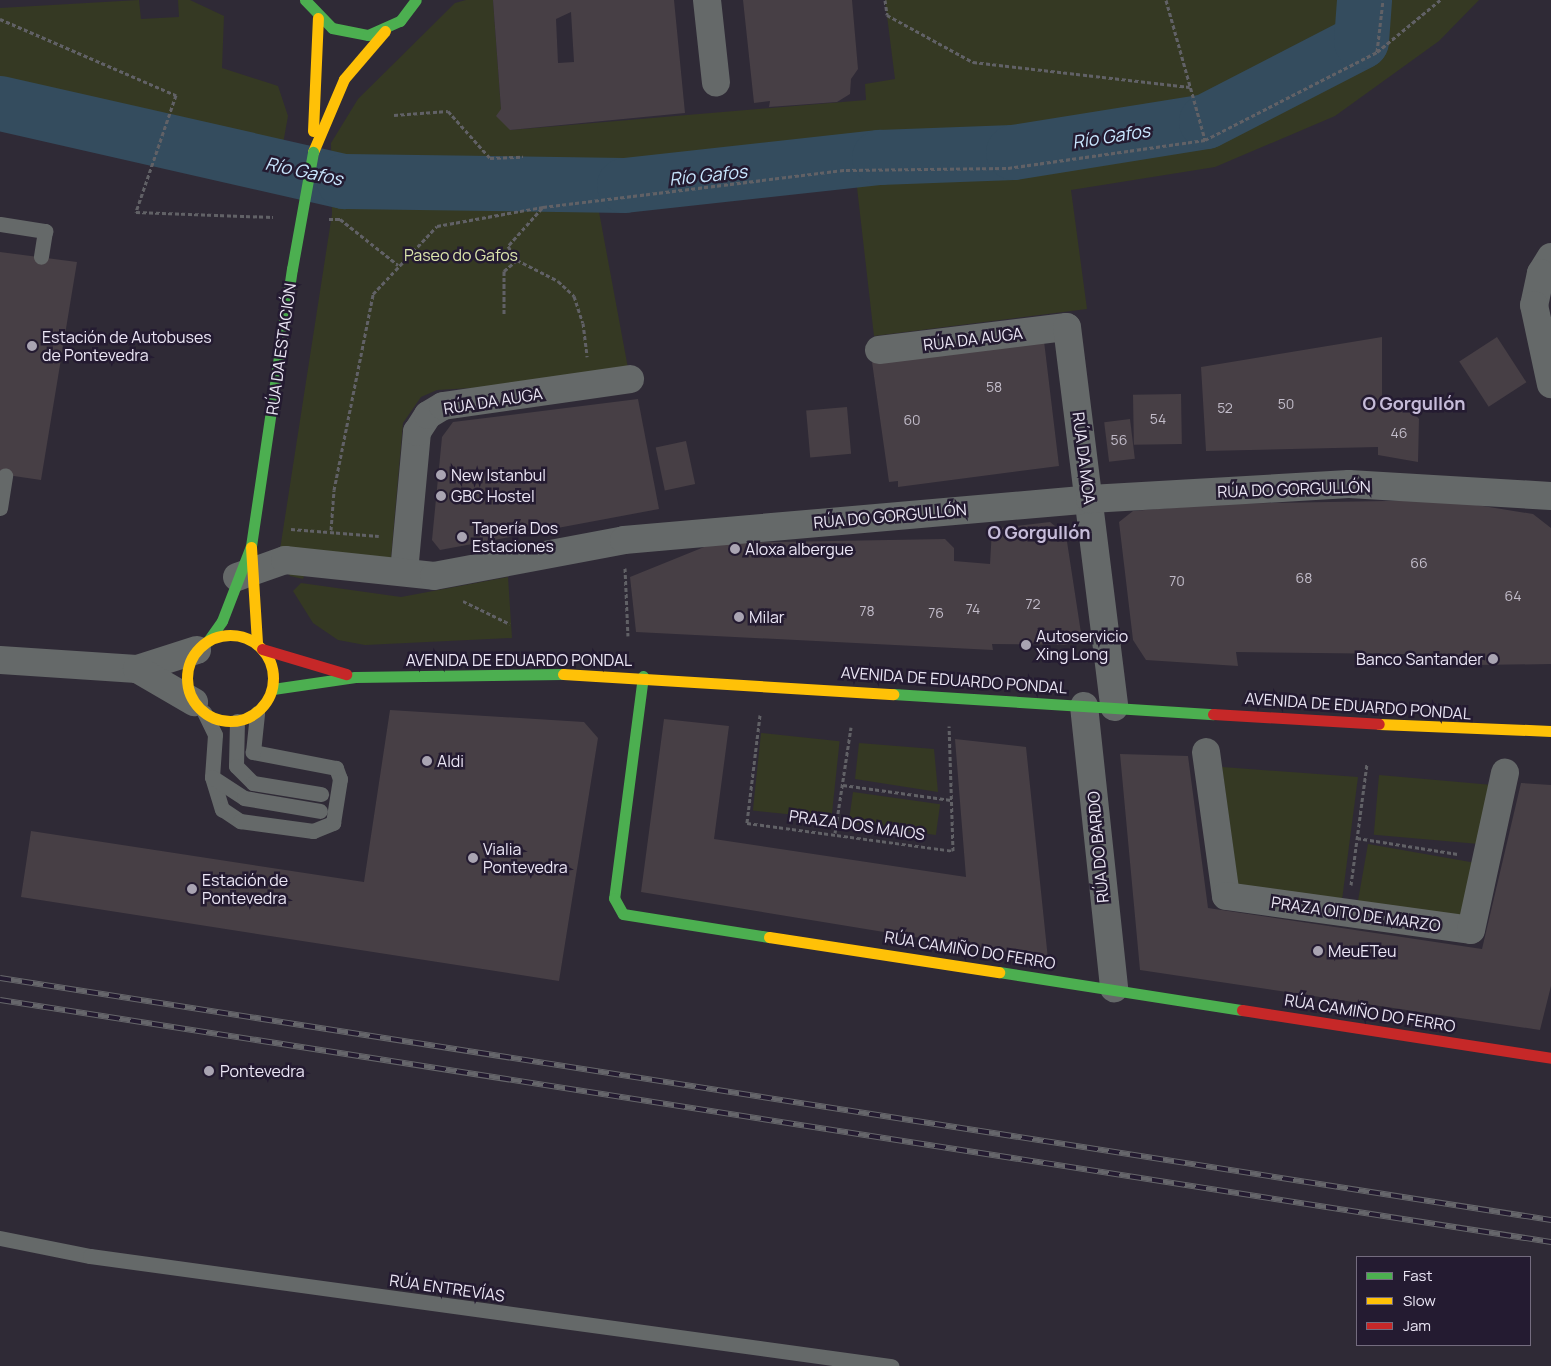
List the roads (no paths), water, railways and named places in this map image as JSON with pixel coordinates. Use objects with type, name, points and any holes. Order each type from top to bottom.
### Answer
[{"type":"main road","points":[[305,0],[318,18],[350,35],[385,31]]},
{"type":"main road","name":"RÚA DA ESTACIÓN","points":[[312,152],[344,79],[385,31],[400,21],[416,0]]},
{"type":"main road","name":"RÚA DA ESTACIÓN","points":[[202,645],[222,621],[247,564],[312,152],[318,18]]},
{"type":"main road","name":"RÚA DA ESTACIÓN","points":[[247,564],[260,646]]},
{"type":"main road","points":[[236,635],[260,646],[274,674],[273,689],[257,713],[237,721],[219,720],[199,707],[187,675],[202,645],[236,635]]},
{"type":"main road","name":"AVENIDA DE EDUARDO PONDAL","points":[[260,646],[355,677]]},
{"type":"main road","name":"AVENIDA DE EDUARDO PONDAL","points":[[273,689],[355,677],[643,676],[1114,708],[1551,731]]},
{"type":"main road","name":"RÚA CAMIÑO DO FERRO","points":[[643,676],[614,898],[623,914],[1114,988],[1551,1058]]},
{"type":"street","points":[[708,0],[716,83]]},
{"type":"street","points":[[1551,258],[1542,273],[1534,305],[1551,384]]},
{"type":"street","name":"RÚA DA AUGA","points":[[879,350],[1067,327]]},
{"type":"street","name":"RÚA DA MOA","points":[[1067,327],[1090,499],[1114,708]]},
{"type":"street","name":"RÚA DA AUGA","points":[[404,572],[417,432],[428,415],[443,406],[630,379]]},
{"type":"street","name":"RÚA DO GORGULLÓN","points":[[247,564],[285,560],[434,576],[624,540],[1090,499],[1349,484],[1551,496]]},
{"type":"street","points":[[0,660],[137,668],[202,645]]},
{"type":"street","points":[[137,668],[199,707]]},
{"type":"street","name":"RÚA DO BARDO","points":[[1084,706],[1114,988]]},
{"type":"street","name":"PRAZA OITO DE MARZO","points":[[1206,752],[1226,896],[1471,930],[1505,773]]},
{"type":"lane","points":[[0,224],[45,231],[41,257]]},
{"type":"lane","points":[[0,508],[5,475]]},
{"type":"lane","points":[[199,707],[215,735],[212,777],[222,809],[240,821],[312,831],[333,823],[340,779],[336,768],[253,752],[257,713]]},
{"type":"lane","points":[[237,721],[236,766],[253,783],[321,794]]},
{"type":"lane","points":[[212,777],[244,798],[320,811]]},
{"type":"lane","name":"RÚA ENTREVÍAS","points":[[0,1238],[90,1256],[891,1366]]},
{"type":"waterway","name":"Río Gafos","points":[[0,103],[344,181],[624,185],[879,157],[1013,152],[1206,121],[1361,41],[1364,0]]},
{"type":"railway","points":[[0,978],[1551,1220]]},
{"type":"railway","points":[[0,1000],[1551,1242]]},
{"type":"place","name":"Estación de Autobuses de Pontevedra","points":[[32,346]]},
{"type":"place","name":"New Istanbul","points":[[441,475]]},
{"type":"place","name":"GBC Hostel","points":[[441,496]]},
{"type":"place","name":"Tapería Dos Estaciones","points":[[462,537]]},
{"type":"place","name":"Aloxa albergue","points":[[735,549]]},
{"type":"place","name":"Milar","points":[[739,617]]},
{"type":"place","name":"Autoservicio Xing Long","points":[[1026,645]]},
{"type":"place","name":"Banco Santander","points":[[1493,659]]},
{"type":"place","name":"Aldi","points":[[427,761]]},
{"type":"place","name":"Vialia Pontevedra","points":[[473,858]]},
{"type":"place","name":"Estación de Pontevedra","points":[[192,889]]},
{"type":"place","name":"MeuETeu","points":[[1318,951]]},
{"type":"place","name":"Pontevedra","points":[[209,1071]]},
{"type":"district","name":"O Gorgullón","points":[[1414,403]]},
{"type":"district","name":"O Gorgullón","points":[[1039,532]]},
{"type":"park label","name":"Paseo do Gafos","points":[[461,255]]}]
